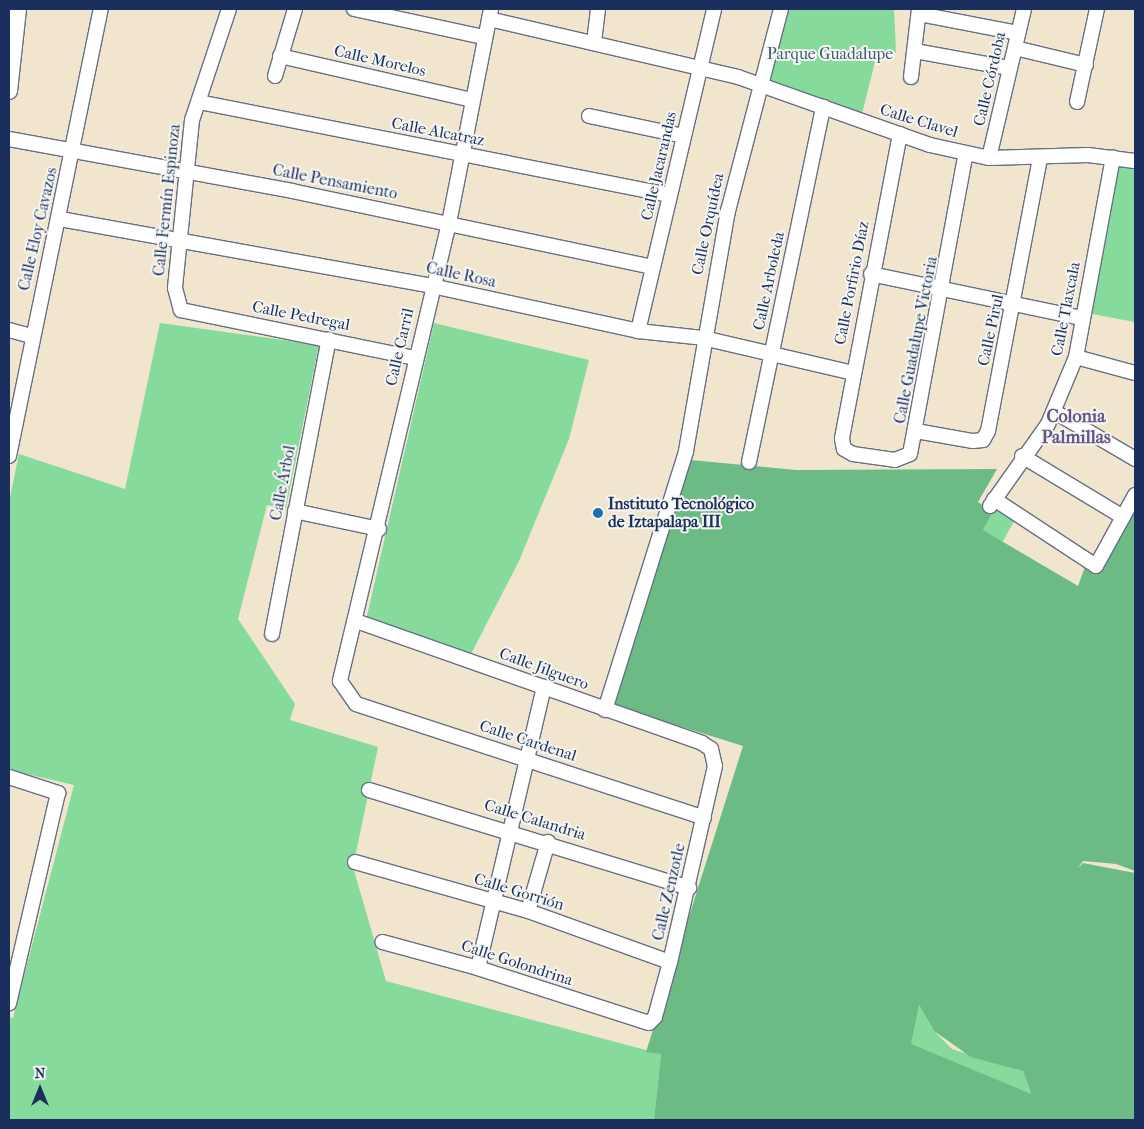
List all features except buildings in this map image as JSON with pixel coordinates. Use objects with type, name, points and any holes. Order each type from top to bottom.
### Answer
[{"type":"street","points":[[9,91],[16,9]]},
{"type":"street","name":"Calle Eloy Cavazos","points":[[9,456],[31,336],[60,219],[102,9]]},
{"type":"street","name":"Calle Fermín Espinoza","points":[[181,310],[175,288],[192,120],[229,9]]},
{"type":"street","points":[[276,76],[280,56],[295,9]]},
{"type":"street","points":[[354,9],[484,37]]},
{"type":"street","points":[[594,42],[598,9]]},
{"type":"street","name":"Calle Jacarandas","points":[[638,331],[714,9]]},
{"type":"street","name":"Calle Orquídea","points":[[605,710],[686,451],[703,338],[758,84],[781,9]]},
{"type":"street","name":"Calle Córdoba","points":[[989,158],[1024,9]]},
{"type":"street","points":[[1077,102],[1097,9]]},
{"type":"street","points":[[911,77],[919,11],[1018,33]]},
{"type":"street","name":"Calle Carril","points":[[345,692],[340,681],[379,529],[414,358],[449,223],[490,14]]},
{"type":"street","name":"Calle Clavel","points":[[490,14],[758,84],[900,134],[966,153],[989,158],[1113,157],[1135,160]]},
{"type":"street","points":[[1015,48],[1086,65]]},
{"type":"street","points":[[915,51],[1009,68]]},
{"type":"street","name":"Calle Morelos","points":[[280,56],[472,100]]},
{"type":"street","name":"Calle Alcatraz","points":[[199,102],[670,195]]},
{"type":"street","name":"Calle Arboleda","points":[[748,462],[772,356],[823,107]]},
{"type":"street","points":[[589,116],[684,136]]},
{"type":"street","name":"Calle Porfirio Díaz","points":[[842,440],[871,274],[900,134]]},
{"type":"street","name":"Calle Pensamiento","points":[[9,139],[187,171],[449,223],[653,267]]},
{"type":"street","name":"Calle Guadalupe Victoria","points":[[842,440],[844,449],[852,454],[904,460],[916,431],[944,289],[966,153]]},
{"type":"street","name":"Calle Tlaxcala","points":[[1113,157],[1076,357],[1055,412],[1022,456],[992,503],[1096,566],[1123,517]]},
{"type":"street","name":"Calle Pirul","points":[[916,431],[983,440],[1015,304],[1040,158]]},
{"type":"street","name":"Calle Rosa","points":[[60,219],[181,239],[432,286],[638,331],[703,338],[853,374]]},
{"type":"street","points":[[871,274],[1082,318]]},
{"type":"street","name":"Calle Pedregal","points":[[181,310],[414,358]]},
{"type":"street","points":[[9,330],[31,336]]},
{"type":"street","name":"Calle Árbol","points":[[272,634],[329,339]]},
{"type":"street","points":[[1076,357],[1135,373]]},
{"type":"street","points":[[1055,412],[1135,460]]},
{"type":"street","points":[[1022,456],[1123,517],[1135,495]]},
{"type":"street","points":[[295,511],[379,529]]},
{"type":"street","name":"Calle Jilguero","points":[[356,621],[702,743],[714,757]]},
{"type":"street","points":[[478,968],[544,687]]},
{"type":"street","name":"Calle Cardenal","points":[[345,692],[356,704],[527,758],[704,818]]},
{"type":"street","name":"Calle Zenzotle","points":[[640,1022],[649,1023],[655,1017],[689,888],[704,818],[714,757]]},
{"type":"street","points":[[9,778],[58,793],[9,1003]]},
{"type":"street","name":"Calle Calandria","points":[[369,790],[548,842],[689,888]]},
{"type":"street","points":[[528,911],[548,842]]},
{"type":"street","name":"Calle Gorrión","points":[[355,862],[528,911],[670,962]]},
{"type":"street","name":"Calle Golondrina","points":[[382,942],[478,968],[640,1022]]},
{"type":"green space","name":"Parque Guadalupe","points":[[789,9],[894,9],[896,52],[876,58],[862,114],[766,81]]},
{"type":"green space","points":[[1119,166],[1135,168],[1135,322],[1092,314]]},
{"type":"green space","points":[[160,323],[319,345],[286,508],[267,505],[238,619],[295,704],[290,720],[378,747],[353,867],[386,981],[661,1054],[654,1120],[9,1120],[9,1017],[13,1018],[74,785],[9,770],[9,502],[19,454],[125,489]]},
{"type":"green space","points":[[434,323],[589,360],[569,439],[519,561],[471,654],[366,620]]},
{"type":"green space","points":[[691,460],[796,470],[997,469],[978,502],[993,512],[983,530],[1078,586],[1085,567],[1097,573],[1135,505],[1135,871],[1116,864],[1083,861],[1078,868],[1083,863],[1135,873],[1135,1120],[654,1120],[661,1054],[646,1052],[743,746],[612,705]],"holes":[[[919,1005],[934,1031],[971,1057],[1023,1071],[1031,1094],[911,1044]]]},
{"type":"green space","points":[[995,508],[1015,519],[1003,542],[982,531]]},
{"type":"green space","points":[[917,1002],[934,1031],[952,1049],[1023,1071],[1031,1095],[831,1068]]},
{"type":"place","name":"Instituto Tecnológico de Iztapalapa III","points":[[598,513]]},
{"type":"district","name":"Colonia Palmillas","points":[[1076,428]]}]
